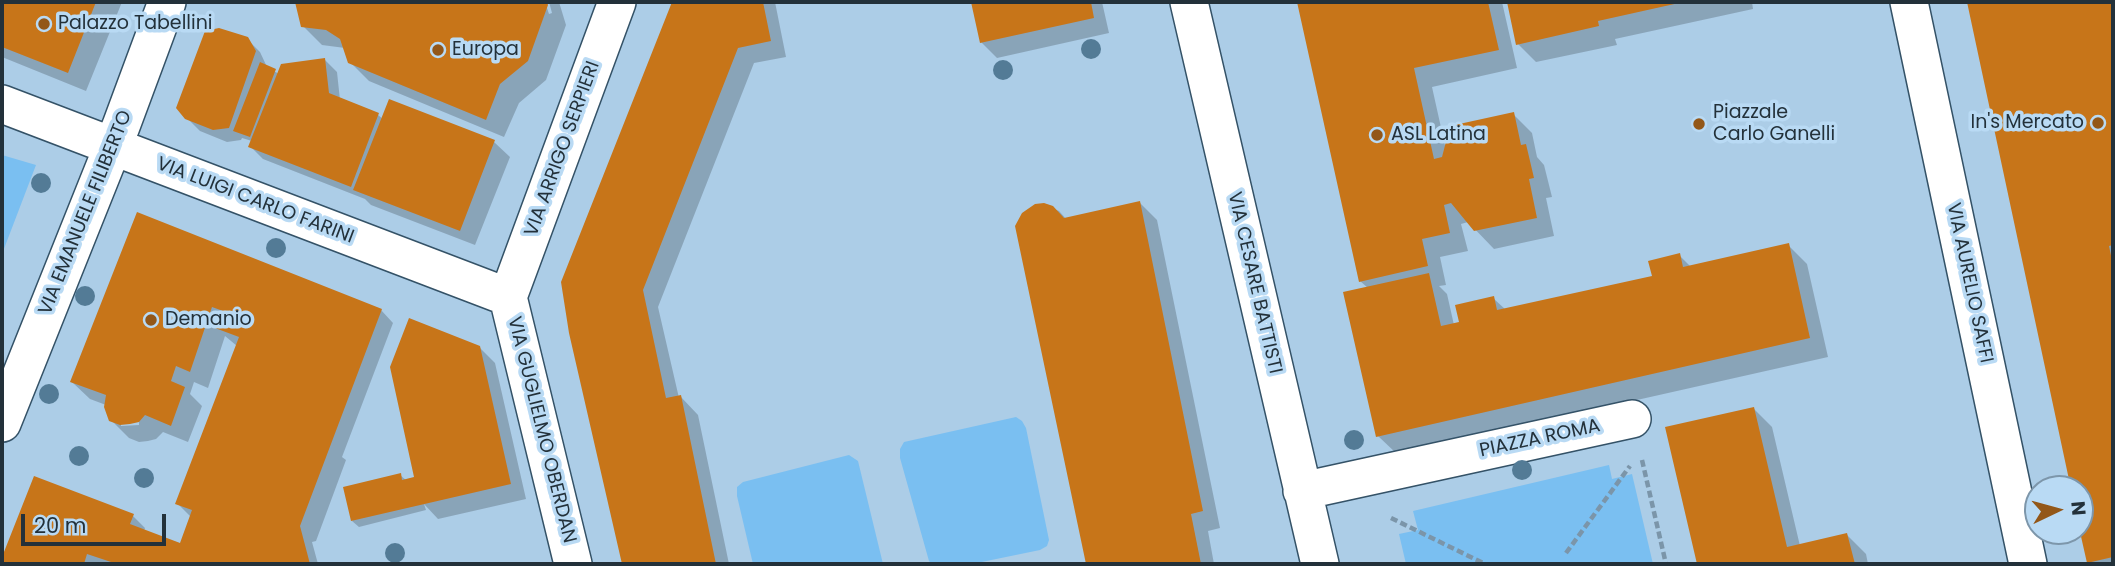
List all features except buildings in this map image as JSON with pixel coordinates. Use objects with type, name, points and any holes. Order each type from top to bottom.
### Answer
[{"type":"street","name":"VIA EMANUELE FILIBERTO","points":[[2,422],[12,368],[113,146],[167,2]]},
{"type":"street","name":"VIA ARRIGO SERPIERI","points":[[508,297],[617,2]]},
{"type":"street","name":"VIA CESARE BATTISTI","points":[[1189,2],[1320,564]]},
{"type":"street","name":"VIA AURELIO SAFFI","points":[[1909,2],[2028,564]]},
{"type":"street","name":"VIA LUIGI CARLO FARINI","points":[[2,104],[508,297]]},
{"type":"street","name":"VIA GUGLIELMO OBERDAN","points":[[508,297],[573,564]]},
{"type":"street","name":"PIAZZA ROMA","points":[[1302,491],[1636,435]]},
{"type":"path","points":[[1566,553],[1636,435]]},
{"type":"path","points":[[1636,435],[1666,564]]},
{"type":"path","points":[[1385,514],[1485,564]]},
{"type":"shaded area","points":[[2,155],[36,165],[2,254]]},
{"type":"shaded area","points":[[1016,417],[1026,428],[1049,540],[1047,546],[1040,550],[972,564],[932,564],[900,458],[900,449],[904,442]]},
{"type":"shaded area","points":[[849,455],[858,461],[883,564],[753,564],[737,487],[743,482]]},
{"type":"shaded area","points":[[1609,465],[1612,479],[1632,474],[1653,564],[1406,564],[1399,534],[1418,530],[1413,511]]},
{"type":"place","name":"Palazzo Tabellini","points":[[44,24]]},
{"type":"place","name":"Europa","points":[[438,50]]},
{"type":"place","name":"In's Mercato","points":[[2098,123]]},
{"type":"place","name":"Piazzale Carlo Ganelli","points":[[1699,124]]},
{"type":"place","name":"ASL Latina","points":[[1377,135]]},
{"type":"place","name":"Demanio","points":[[151,320]]}]
